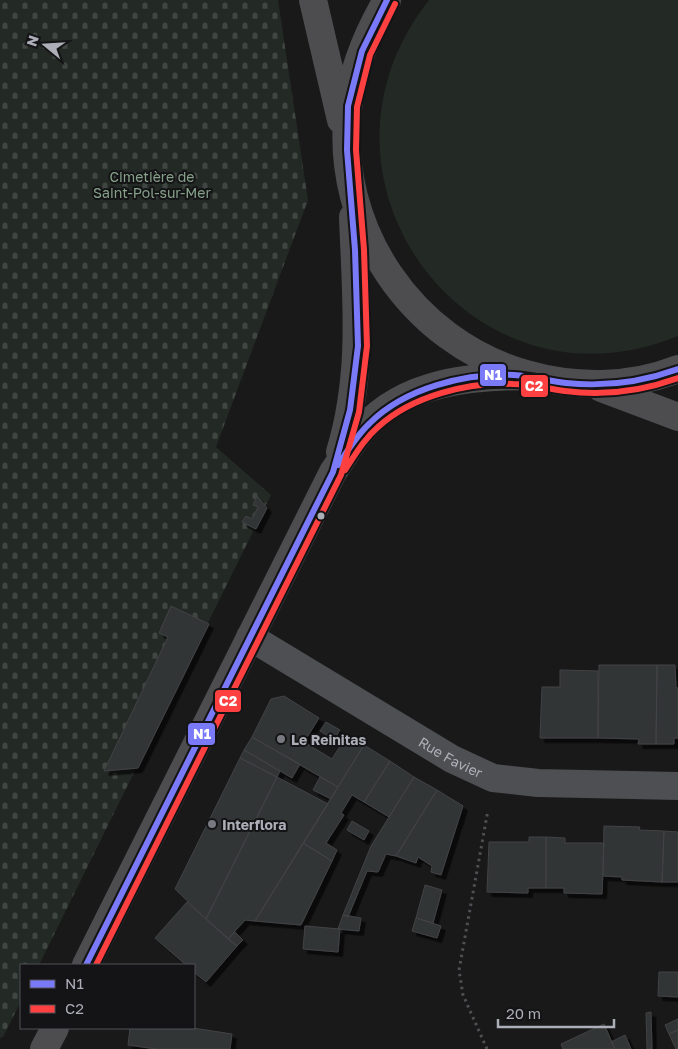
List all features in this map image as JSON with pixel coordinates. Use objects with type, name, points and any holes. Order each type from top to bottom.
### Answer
[{"type":"street","points":[[313,0],[347,144],[352,190],[357,364],[350,410],[333,472]]},
{"type":"street","points":[[347,144],[348,108],[355,73],[368,34],[387,0]]},
{"type":"street","points":[[352,190],[362,224],[387,272],[412,304],[438,328],[466,349],[493,362],[531,376],[567,383],[590,384],[639,380],[678,369]]},
{"type":"street","points":[[86,964],[333,472],[365,428],[386,410],[411,394],[440,385],[467,380],[531,376]]},
{"type":"street","points":[[590,384],[678,417]]},
{"type":"street","name":"Rue Favier","points":[[250,637],[459,763],[493,778],[538,784],[678,786]]},
{"type":"street","points":[[44,1049],[54,1029]]},
{"type":"path","points":[[487,1049],[463,995],[458,970],[493,778]]},
{"type":"green space","name":"Cimetière de Saint-Pol-sur-Mer","points":[[0,0],[278,0],[308,200],[216,447],[271,495],[39,964],[20,964],[20,1003],[3,1037],[0,1038]]},
{"type":"green space","points":[[429,0],[678,0],[678,336],[602,354],[531,345],[470,314],[423,267],[391,207],[379,139],[391,69]]},
{"type":"building","points":[[257,496],[267,508],[256,529],[242,522],[246,516],[252,519],[258,507],[253,505]]},
{"type":"building","points":[[171,606],[209,624],[138,768],[104,771],[168,637],[159,633]]},
{"type":"building","points":[[599,665],[657,665],[656,744],[638,744],[639,739],[598,738]]},
{"type":"building","points":[[657,665],[675,665],[676,688],[678,688],[678,738],[674,738],[674,744],[656,744]]},
{"type":"building","points":[[560,670],[598,671],[598,738],[540,738],[542,687],[560,687]]},
{"type":"building","name":"Le Reinitas","points":[[284,696],[319,718],[304,742],[332,759],[347,735],[364,745],[338,787],[252,737],[271,699]]},
{"type":"building","points":[[326,722],[340,730],[334,740],[320,731]]},
{"type":"building","points":[[252,737],[300,764],[292,778],[244,750]]},
{"type":"building","points":[[364,745],[390,761],[364,802],[352,795],[341,813],[344,815],[326,843],[337,850],[332,861],[303,843]]},
{"type":"building","points":[[244,750],[280,771],[277,777],[240,758]]},
{"type":"building","points":[[240,758],[277,777],[206,919],[175,889]]},
{"type":"building","points":[[390,761],[414,777],[389,817],[364,802]]},
{"type":"building","points":[[277,777],[328,804],[255,921],[245,920],[228,939],[206,919]]},
{"type":"building","points":[[320,777],[338,787],[331,799],[313,790]]},
{"type":"building","points":[[414,777],[437,790],[396,856],[386,854],[378,872],[367,871],[348,917],[343,915],[371,846]]},
{"type":"building","points":[[437,790],[463,806],[441,875],[431,872],[432,866],[418,857],[416,863],[396,856]]},
{"type":"building","points":[[352,821],[369,831],[364,840],[347,830]]},
{"type":"building","points":[[604,826],[640,827],[639,830],[664,831],[662,882],[622,880],[622,877],[603,876]]},
{"type":"building","points":[[664,831],[678,832],[678,882],[662,882]]},
{"type":"building","points":[[529,837],[546,837],[546,888],[528,888],[528,893],[487,892],[489,842],[529,842]]},
{"type":"building","points":[[546,837],[565,838],[565,843],[604,843],[602,894],[564,893],[564,888],[546,888]]},
{"type":"building","points":[[303,843],[332,861],[301,925],[255,921]]},
{"type":"building","points":[[425,885],[442,890],[433,923],[416,918]]},
{"type":"building","points":[[187,902],[237,946],[206,982],[195,973],[195,964],[185,964],[155,938]]},
{"type":"building","points":[[343,915],[361,918],[359,931],[338,929]]},
{"type":"building","points":[[416,918],[441,926],[437,938],[412,931]]},
{"type":"building","points":[[305,926],[340,929],[338,952],[303,949]]},
{"type":"building","points":[[235,932],[243,940],[237,946],[228,939]]},
{"type":"building","points":[[659,972],[678,972],[678,997],[658,996]]},
{"type":"building","points":[[651,1012],[652,1049],[647,1049],[646,1013]]},
{"type":"building","points":[[678,1019],[678,1030],[669,1034],[665,1025]]},
{"type":"building","points":[[604,1024],[615,1049],[563,1049],[561,1044]]},
{"type":"building","points":[[195,1028],[232,1034],[230,1049],[156,1049],[128,1045],[130,1029]]},
{"type":"building","points":[[678,1030],[678,1049],[676,1049],[669,1034]]},
{"type":"building","points":[[625,1035],[631,1049],[615,1049],[611,1042]]},
{"type":"transit line","name":"N1","points":[[87,964],[333,472],[350,410],[358,346],[355,250],[347,150],[348,106],[362,51],[387,0]]},
{"type":"transit line","name":"C2","points":[[96,964],[341,475],[359,412],[367,346],[364,250],[356,150],[357,107],[370,55],[395,4]]},
{"type":"transit line","name":"N1","points":[[338,465],[361,433],[384,411],[400,400],[437,385],[456,380],[495,375],[514,375],[566,383],[609,384],[651,377],[678,369]]},
{"type":"transit line","name":"C2","points":[[345,470],[364,442],[378,427],[407,407],[441,393],[495,384],[608,393],[636,389],[678,378]]},
{"type":"place","name":"Le Reinitas","points":[[281,739]]},
{"type":"place","name":"Interflora","points":[[212,824]]}]
